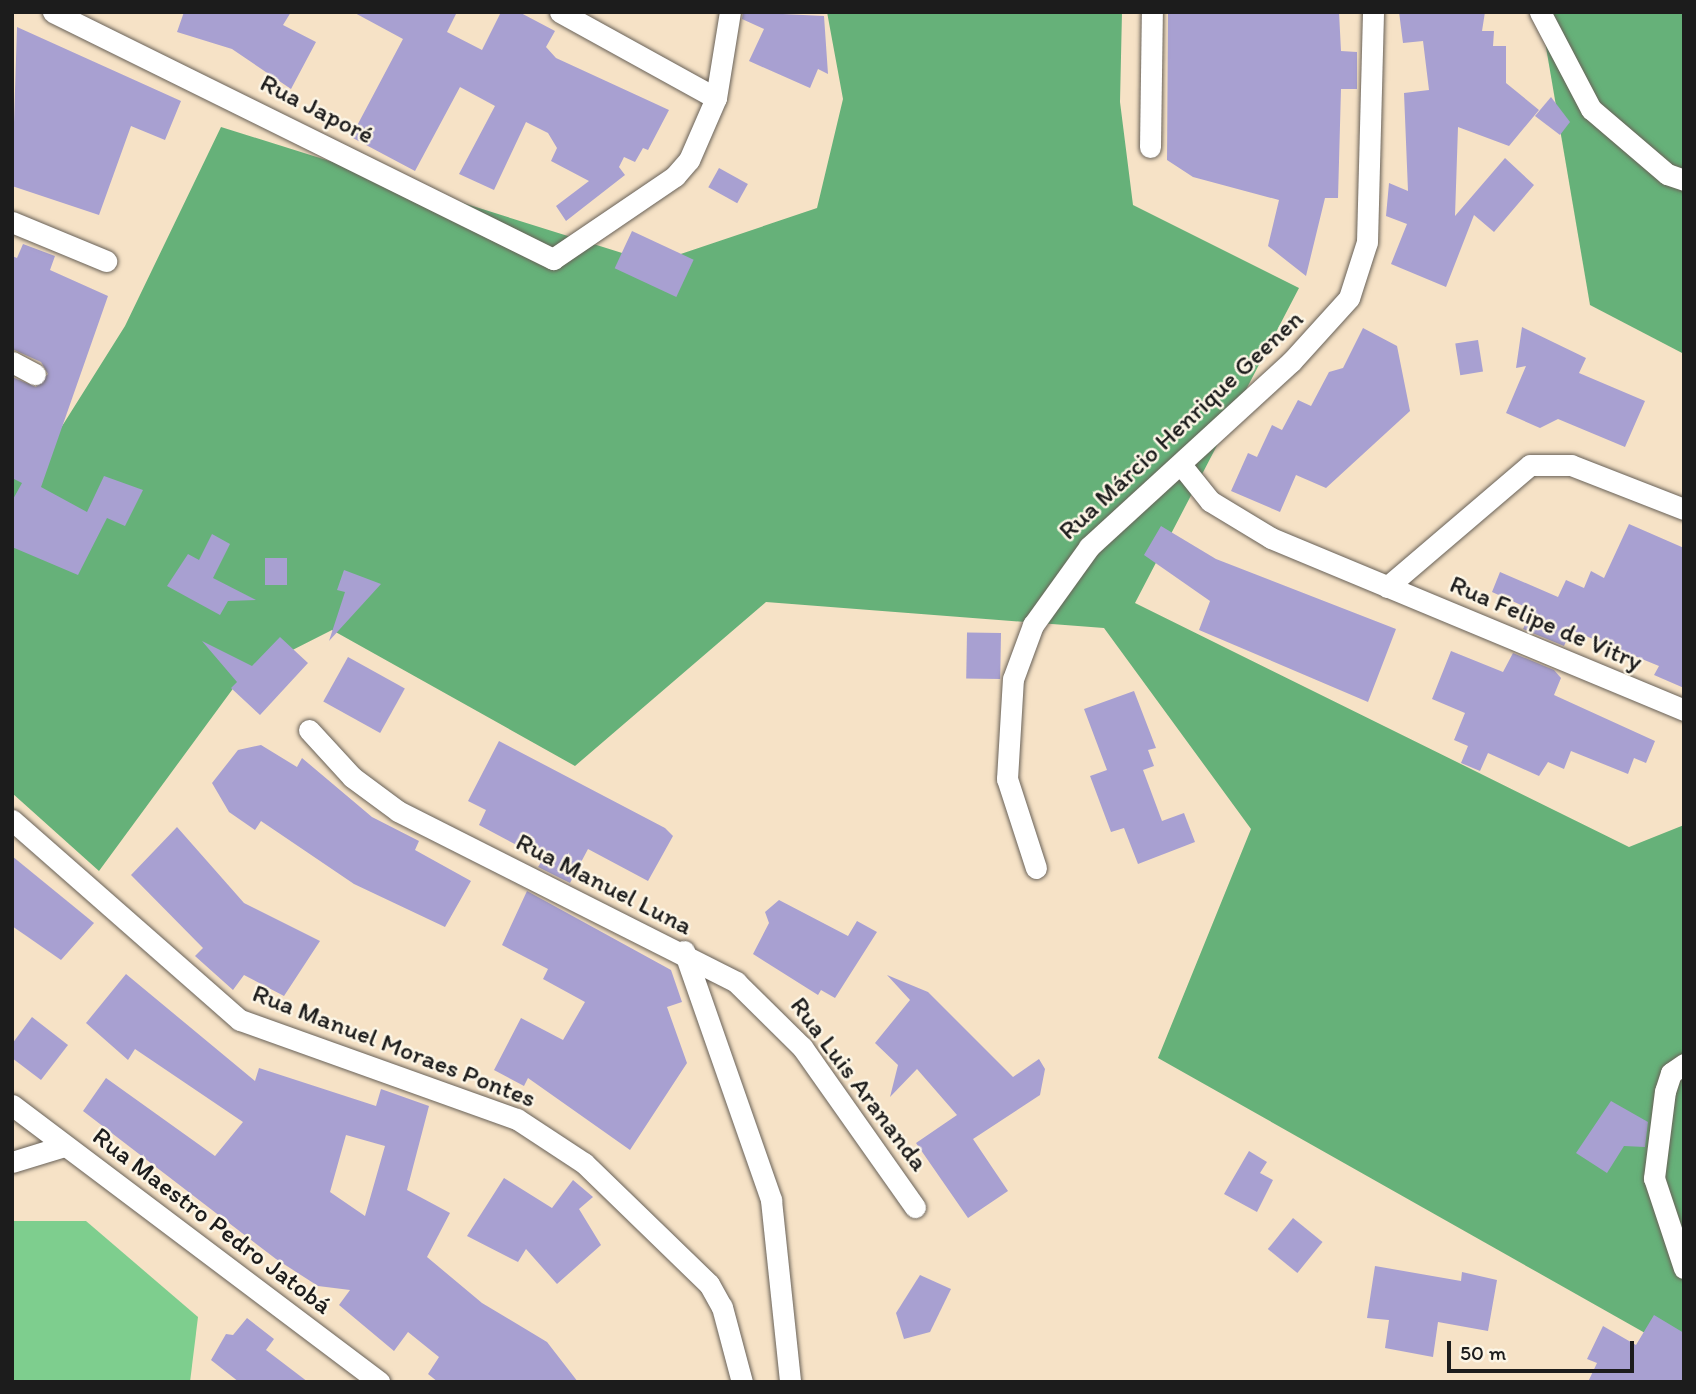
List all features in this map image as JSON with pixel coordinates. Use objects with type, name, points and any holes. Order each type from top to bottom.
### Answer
[{"type":"street","name":"Rua Japoré","points":[[53,12],[554,259],[675,176],[701,138],[716,98]]},
{"type":"street","points":[[560,12],[716,98],[730,12]]},
{"type":"street","points":[[1150,147],[1153,12]]},
{"type":"street","name":"Rua Márcio Henrique Geenen","points":[[1036,868],[1007,779],[1013,679],[1033,625],[1060,580],[1335,317],[1359,276],[1368,215],[1373,12]]},
{"type":"street","points":[[1540,12],[1591,109],[1667,174],[1684,180]]},
{"type":"street","points":[[12,222],[106,261]]},
{"type":"street","points":[[12,362],[35,374]]},
{"type":"street","name":"Rua Felipe de Vitry","points":[[1387,587],[1531,465],[1571,465],[1684,509]]},
{"type":"street","name":"Rua Felipe de Vitry","points":[[1182,466],[1229,516],[1387,587],[1684,710]]},
{"type":"street","name":"Rua Manuel Luna","points":[[309,730],[352,777],[398,811],[684,951],[771,1200],[789,1382]]},
{"type":"street","name":"Rua Manuel Moraes Pontes","points":[[12,820],[240,1020],[517,1119],[584,1163],[709,1284],[722,1307],[742,1382]]},
{"type":"street","name":"Rua Luis Arananda","points":[[684,951],[761,1001],[841,1098],[915,1207]]},
{"type":"street","points":[[1684,1064],[1671,1073],[1665,1091],[1654,1178],[1684,1268]]},
{"type":"street","name":"Rua Maestro Pedro Jatobá","points":[[12,1105],[379,1382]]},
{"type":"street","points":[[12,1162],[64,1146]]},
{"type":"green space","points":[[827,12],[1122,12],[1120,102],[1133,205],[1299,288],[1135,603],[1629,847],[1684,825],[1684,1355],[1158,1058],[1251,829],[1104,628],[766,602],[575,766],[332,630],[243,675],[99,871],[12,793],[12,456],[37,466],[125,326],[221,127],[654,263],[817,208],[843,99]]},
{"type":"green space","points":[[1540,12],[1684,12],[1684,354],[1590,305]]},
{"type":"green space","points":[[12,1221],[86,1221],[198,1317],[190,1382],[12,1382]]},
{"type":"building","points":[[184,12],[291,12],[283,25],[316,42],[291,89],[232,49],[177,32]]},
{"type":"building","points":[[353,12],[457,12],[447,32],[482,50],[501,12],[519,12],[555,31],[546,47],[556,58],[669,110],[648,150],[643,148],[635,162],[624,157],[619,167],[625,175],[566,221],[556,206],[589,181],[551,161],[557,148],[548,133],[526,122],[494,190],[459,174],[495,106],[460,87],[415,171],[351,137],[403,39]]},
{"type":"building","points":[[743,12],[824,16],[828,74],[818,69],[810,88],[749,61],[764,29],[742,19]]},
{"type":"building","points":[[1339,12],[1341,51],[1357,52],[1357,89],[1341,89],[1338,198],[1325,198],[1306,276],[1268,246],[1279,200],[1193,177],[1167,160],[1168,14]]},
{"type":"building","points":[[1399,12],[1485,12],[1482,31],[1494,31],[1493,46],[1506,46],[1506,83],[1539,110],[1509,146],[1458,127],[1455,216],[1505,158],[1534,185],[1494,232],[1474,215],[1446,287],[1391,264],[1407,224],[1386,216],[1389,183],[1408,191],[1404,93],[1429,90],[1423,41],[1403,43]]},
{"type":"building","points":[[17,27],[181,101],[165,140],[131,126],[99,215],[12,186]]},
{"type":"building","points":[[1551,97],[1570,122],[1560,135],[1535,116]]},
{"type":"building","points":[[719,168],[748,184],[737,203],[708,187]]},
{"type":"building","points":[[632,231],[694,260],[676,297],[615,268]]},
{"type":"building","points":[[23,244],[55,256],[50,270],[108,296],[41,487],[87,512],[104,476],[143,490],[125,526],[107,518],[78,575],[12,547],[12,501],[22,483],[12,478],[12,377],[36,387],[48,374],[41,362],[12,349],[12,256],[17,258]]},
{"type":"building","points":[[1522,327],[1586,358],[1579,373],[1645,401],[1625,447],[1558,419],[1540,428],[1506,413],[1526,366],[1516,368]]},
{"type":"building","points":[[1363,328],[1397,346],[1410,411],[1326,488],[1296,475],[1280,512],[1231,491],[1248,453],[1257,457],[1272,425],[1282,430],[1298,400],[1311,406],[1329,372],[1343,368]]},
{"type":"building","points":[[1478,340],[1483,372],[1460,375],[1455,344]]},
{"type":"building","points":[[1629,524],[1684,548],[1684,688],[1654,675],[1659,666],[1571,630],[1564,646],[1523,629],[1532,610],[1492,592],[1500,572],[1558,597],[1566,580],[1584,588],[1591,571],[1604,578]]},
{"type":"building","points":[[1161,526],[1216,559],[1396,629],[1368,702],[1199,630],[1210,601],[1144,555]]},
{"type":"building","points":[[212,534],[230,544],[213,578],[256,600],[228,601],[220,615],[167,586],[188,554],[199,560]]},
{"type":"building","points":[[265,558],[287,558],[287,585],[265,585]]},
{"type":"building","points":[[344,570],[381,584],[329,641],[345,592],[337,590]]},
{"type":"building","points":[[967,632],[1001,633],[1000,679],[966,678]]},
{"type":"building","points":[[280,637],[308,663],[260,715],[231,688],[237,682],[202,641],[252,666]]},
{"type":"building","points":[[1451,651],[1503,672],[1513,653],[1554,670],[1561,678],[1554,695],[1655,741],[1646,763],[1634,758],[1628,774],[1571,751],[1564,769],[1548,762],[1539,776],[1488,753],[1480,771],[1461,763],[1468,746],[1454,740],[1465,713],[1432,699]]},
{"type":"building","points":[[348,657],[405,689],[380,733],[323,702]]},
{"type":"building","points":[[1134,691],[1156,748],[1148,750],[1154,766],[1143,770],[1162,821],[1184,813],[1195,842],[1138,864],[1124,828],[1111,832],[1090,776],[1107,770],[1084,709]]},
{"type":"building","points":[[499,741],[665,828],[673,836],[648,881],[588,849],[570,883],[538,867],[543,859],[479,825],[486,810],[468,801]]},
{"type":"building","points":[[261,745],[297,767],[302,758],[372,817],[419,841],[415,850],[471,881],[445,927],[354,884],[261,821],[255,830],[229,812],[212,783],[238,750]]},
{"type":"building","points":[[177,827],[244,903],[320,941],[284,996],[244,975],[233,990],[195,956],[203,948],[131,875]]},
{"type":"building","points":[[12,856],[94,923],[61,960],[12,926]]},
{"type":"building","points":[[527,891],[671,970],[682,1002],[667,1007],[687,1063],[630,1150],[528,1078],[524,1086],[494,1070],[521,1018],[563,1040],[585,1002],[543,979],[548,969],[502,945]]},
{"type":"building","points":[[779,900],[848,936],[857,921],[877,932],[835,998],[821,990],[818,995],[753,954],[769,923],[765,912]]},
{"type":"building","points":[[126,974],[255,1081],[259,1068],[376,1106],[381,1089],[429,1106],[407,1190],[450,1213],[427,1257],[482,1303],[547,1342],[578,1382],[438,1382],[428,1374],[439,1357],[408,1332],[394,1351],[339,1305],[350,1290],[318,1286],[276,1259],[83,1111],[106,1078],[215,1156],[243,1122],[135,1049],[128,1060],[86,1023]],"holes":[[[346,1135],[385,1146],[365,1216],[330,1192]]]},
{"type":"building","points":[[887,975],[928,992],[1013,1077],[1039,1059],[1045,1069],[1040,1095],[973,1139],[1008,1191],[968,1218],[916,1143],[957,1115],[917,1069],[890,1097],[898,1065],[875,1043],[910,1000]]},
{"type":"building","points":[[32,1017],[68,1045],[41,1080],[12,1058],[12,1044]]},
{"type":"building","points":[[1611,1101],[1648,1122],[1645,1147],[1624,1146],[1607,1173],[1576,1153]]},
{"type":"building","points":[[1249,1151],[1267,1162],[1260,1173],[1273,1180],[1257,1212],[1224,1194]]},
{"type":"building","points":[[504,1178],[552,1208],[573,1180],[593,1197],[579,1209],[601,1245],[557,1284],[526,1249],[518,1262],[467,1236]]},
{"type":"building","points":[[1293,1218],[1323,1242],[1297,1273],[1268,1249]]},
{"type":"building","points":[[1375,1266],[1461,1281],[1462,1272],[1497,1280],[1488,1331],[1438,1322],[1433,1357],[1385,1348],[1389,1320],[1367,1318]]},
{"type":"building","points":[[920,1275],[951,1289],[930,1332],[904,1339],[896,1313]]},
{"type":"building","points":[[1654,1315],[1684,1333],[1684,1382],[1588,1382],[1597,1363],[1587,1359],[1603,1326],[1636,1345]]},
{"type":"building","points":[[247,1318],[274,1339],[266,1350],[308,1382],[239,1382],[211,1360],[226,1334],[233,1335]]}]
